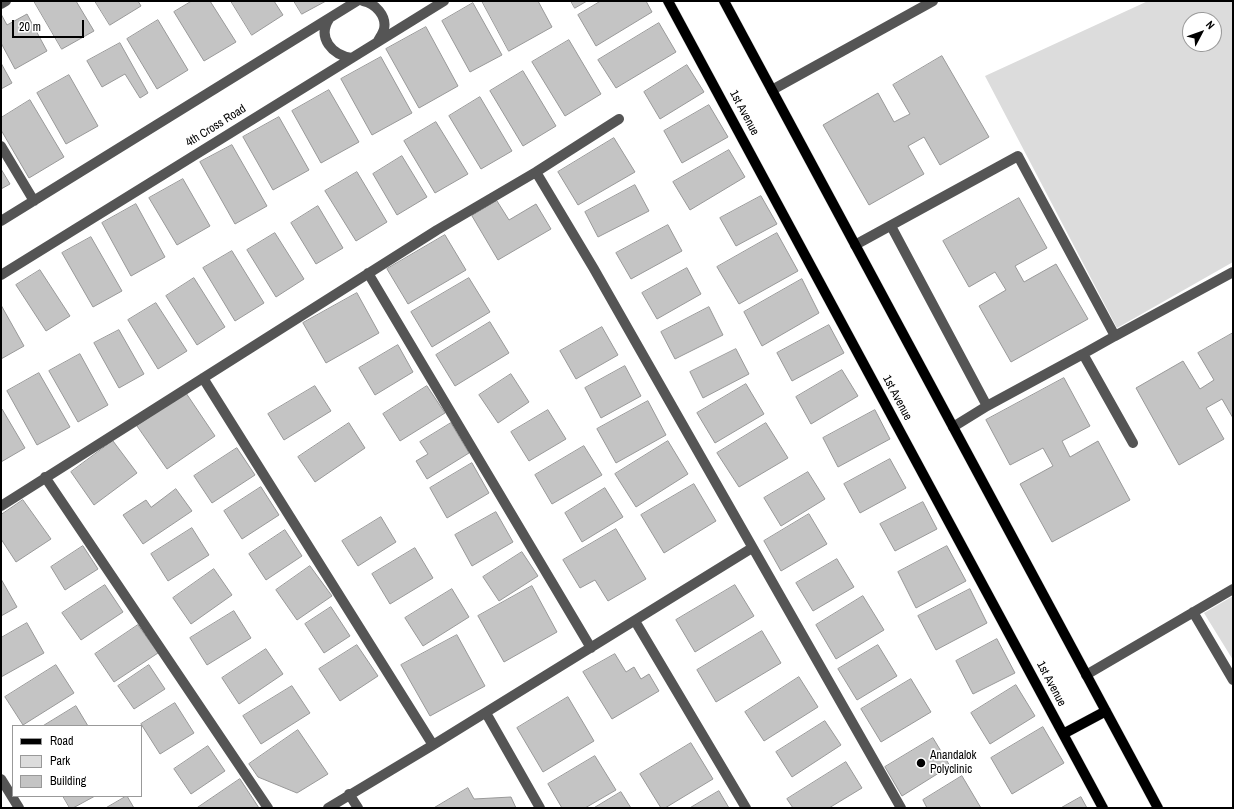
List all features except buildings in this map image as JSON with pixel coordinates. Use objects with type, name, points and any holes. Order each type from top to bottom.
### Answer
[{"type":"main road","name":"1st Avenue","points":[[668,1],[1103,808]]},
{"type":"main road","points":[[724,1],[1158,808]]},
{"type":"main road","points":[[1063,734],[1106,711]]},
{"type":"street","points":[[1,4],[6,1]]},
{"type":"street","points":[[1,221],[359,1],[375,6],[382,17],[384,30],[377,42]]},
{"type":"street","name":"4th Cross Road","points":[[1,275],[444,1]]},
{"type":"street","points":[[772,90],[933,1]]},
{"type":"street","points":[[329,19],[326,24],[324,35],[328,45],[341,56],[352,58]]},
{"type":"street","points":[[1,506],[368,273],[437,230],[536,172],[619,119]]},
{"type":"street","points":[[1,146],[34,201]]},
{"type":"street","points":[[855,245],[1018,156],[1115,336]]},
{"type":"street","points":[[536,172],[594,269],[901,808]]},
{"type":"street","points":[[891,226],[987,406]]},
{"type":"street","points":[[953,427],[987,406],[1233,272]]},
{"type":"street","points":[[368,273],[591,648]]},
{"type":"street","points":[[1083,354],[1133,443]]},
{"type":"street","points":[[202,378],[433,745]]},
{"type":"street","points":[[45,478],[268,808]]},
{"type":"street","points":[[328,808],[486,713],[752,548]]},
{"type":"street","points":[[1086,675],[1233,589]]},
{"type":"street","points":[[1193,612],[1233,680]]},
{"type":"street","points":[[635,621],[746,808]]},
{"type":"street","points":[[486,713],[540,808]]},
{"type":"street","points":[[1,779],[12,797]]},
{"type":"street","points":[[349,794],[358,808]]},
{"type":"street","points":[[12,797],[19,808]]},
{"type":"green space","points":[[1148,1],[1233,1],[1233,262],[1117,328],[985,76]]},
{"type":"green space","points":[[1233,596],[1233,660],[1204,613]]},
{"type":"place","name":"Anandalok Polyclinic","points":[[921,763]]}]
